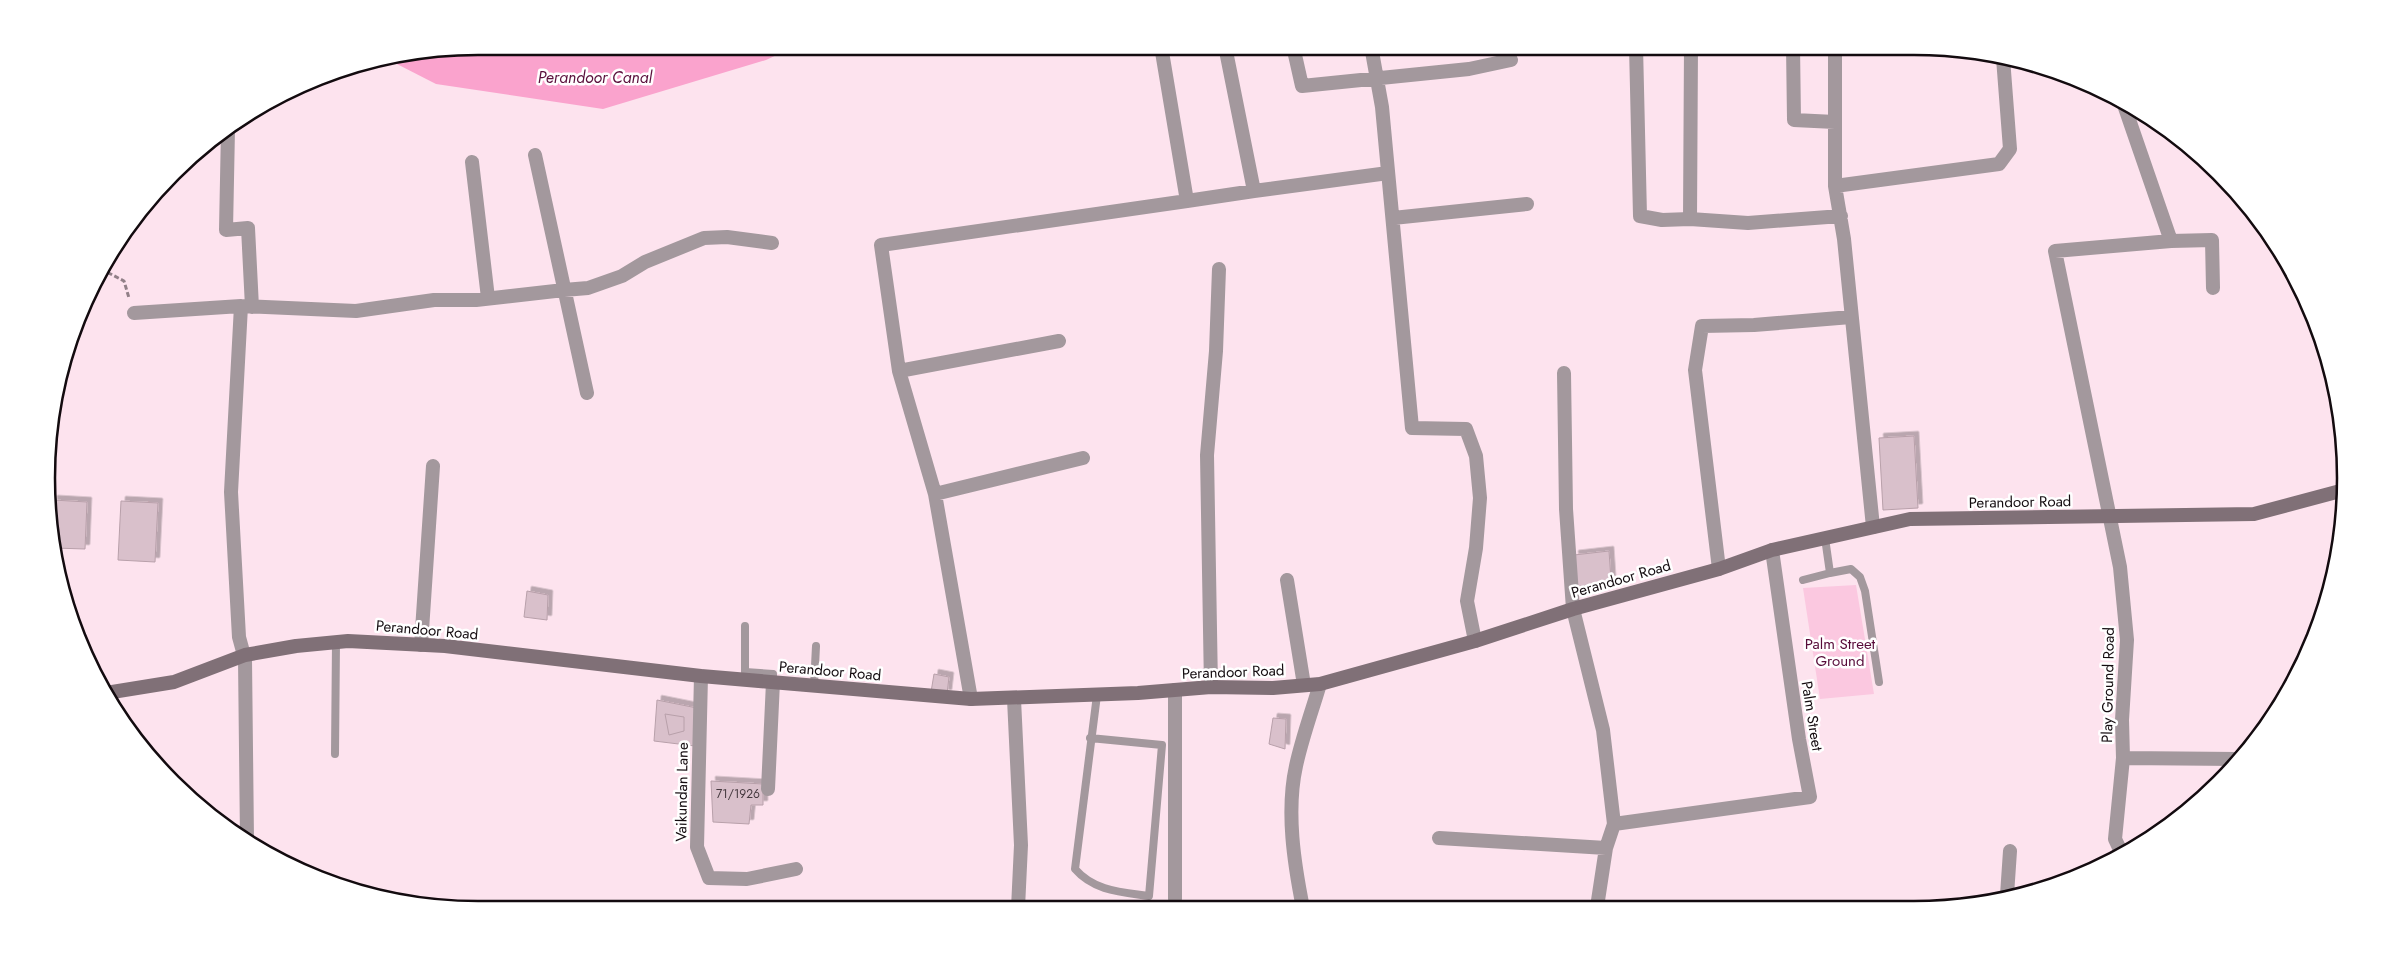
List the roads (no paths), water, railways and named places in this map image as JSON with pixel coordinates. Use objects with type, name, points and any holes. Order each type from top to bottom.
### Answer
[{"type":"main road","name":"Perandoor Road","points":[[114,692],[174,682],[245,655],[296,646],[336,642],[421,644],[701,676],[971,699],[1097,695],[1211,687],[1273,688],[1320,684],[1475,641],[1573,609],[1719,568],[1772,550],[1910,519],[2254,514],[2336,492]]},
{"type":"street","points":[[1163,55],[1187,201]]},
{"type":"street","points":[[1227,55],[1254,191]]},
{"type":"street","points":[[1295,55],[1302,86],[1469,69],[1511,60]]},
{"type":"street","points":[[1372,55],[1382,107],[1412,428],[1466,429],[1476,456],[1480,498],[1476,548],[1467,601],[1475,641]]},
{"type":"street","points":[[1636,55],[1640,216],[1662,220],[1690,219],[1748,223],[1840,216]]},
{"type":"street","points":[[1690,219],[1691,55]]},
{"type":"street","points":[[1793,55],[1794,120],[1835,122]]},
{"type":"street","points":[[1835,55],[1835,186],[1840,216],[1873,528]]},
{"type":"street","points":[[1835,186],[1999,164],[2010,149],[2004,64]]},
{"type":"street","points":[[2128,113],[2171,241],[2212,240],[2213,288]]},
{"type":"street","points":[[228,137],[226,230],[248,228],[247,306],[232,492],[239,637],[245,655],[247,832]]},
{"type":"street","points":[[535,155],[587,393]]},
{"type":"street","points":[[472,162],[488,298]]},
{"type":"street","points":[[971,699],[935,494],[899,372],[881,245],[1388,173]]},
{"type":"street","points":[[1393,218],[1527,204]]},
{"type":"street","points":[[134,313],[247,306],[356,311],[434,300],[488,298],[588,288],[622,276],[645,262],[704,238],[727,237],[772,243]]},
{"type":"street","name":"Play Ground Road","points":[[2119,848],[2115,840],[2123,758],[2122,720],[2127,640],[2120,567],[2055,251],[2171,241]]},
{"type":"street","points":[[1211,687],[1207,455],[1216,351],[1219,269]]},
{"type":"street","points":[[1719,568],[1695,370],[1702,326],[1754,325],[1851,317]]},
{"type":"street","points":[[899,372],[1059,341]]},
{"type":"street","points":[[1564,373],[1566,509],[1573,609],[1604,730],[1614,824],[1606,848],[1599,901]]},
{"type":"street","points":[[935,494],[1083,458]]},
{"type":"street","points":[[421,644],[433,466]]},
{"type":"street","name":"Palm Street","points":[[1614,824],[1810,797],[1799,739],[1772,550]]},
{"type":"street","points":[[1287,580],[1304,685]]},
{"type":"street","name":"Vaikundan Lane","points":[[701,676],[697,847],[709,878],[747,879],[796,869]]},
{"type":"street","points":[[768,789],[773,682]]},
{"type":"street","points":[[1302,901],[1297,874],[1292,812],[1296,767],[1320,684]]},
{"type":"street","points":[[1175,690],[1175,899]]},
{"type":"street","points":[[1014,698],[1021,845],[1018,901]]},
{"type":"street","points":[[2123,758],[2230,759]]},
{"type":"street","points":[[1439,838],[1606,848]]},
{"type":"street","points":[[2007,891],[2010,851]]},
{"type":"lane","points":[[1825,538],[1830,573]]},
{"type":"lane","points":[[1802,580],[1851,569],[1860,577],[1865,591],[1879,682]]},
{"type":"lane","points":[[745,626],[745,672],[773,674],[773,682]]},
{"type":"lane","points":[[335,754],[336,642]]},
{"type":"lane","points":[[814,686],[816,646]]},
{"type":"lane","points":[[1090,738],[1162,745],[1149,896],[1108,890],[1084,879],[1075,869],[1090,738],[1097,695]]},
{"type":"water","name":"Perandoor Canal","points":[[478,55],[777,55],[766,60],[603,109],[436,84],[395,63],[450,56]]},
{"type":"park label","name":"Palm Street Ground","points":[[1840,652]]}]
